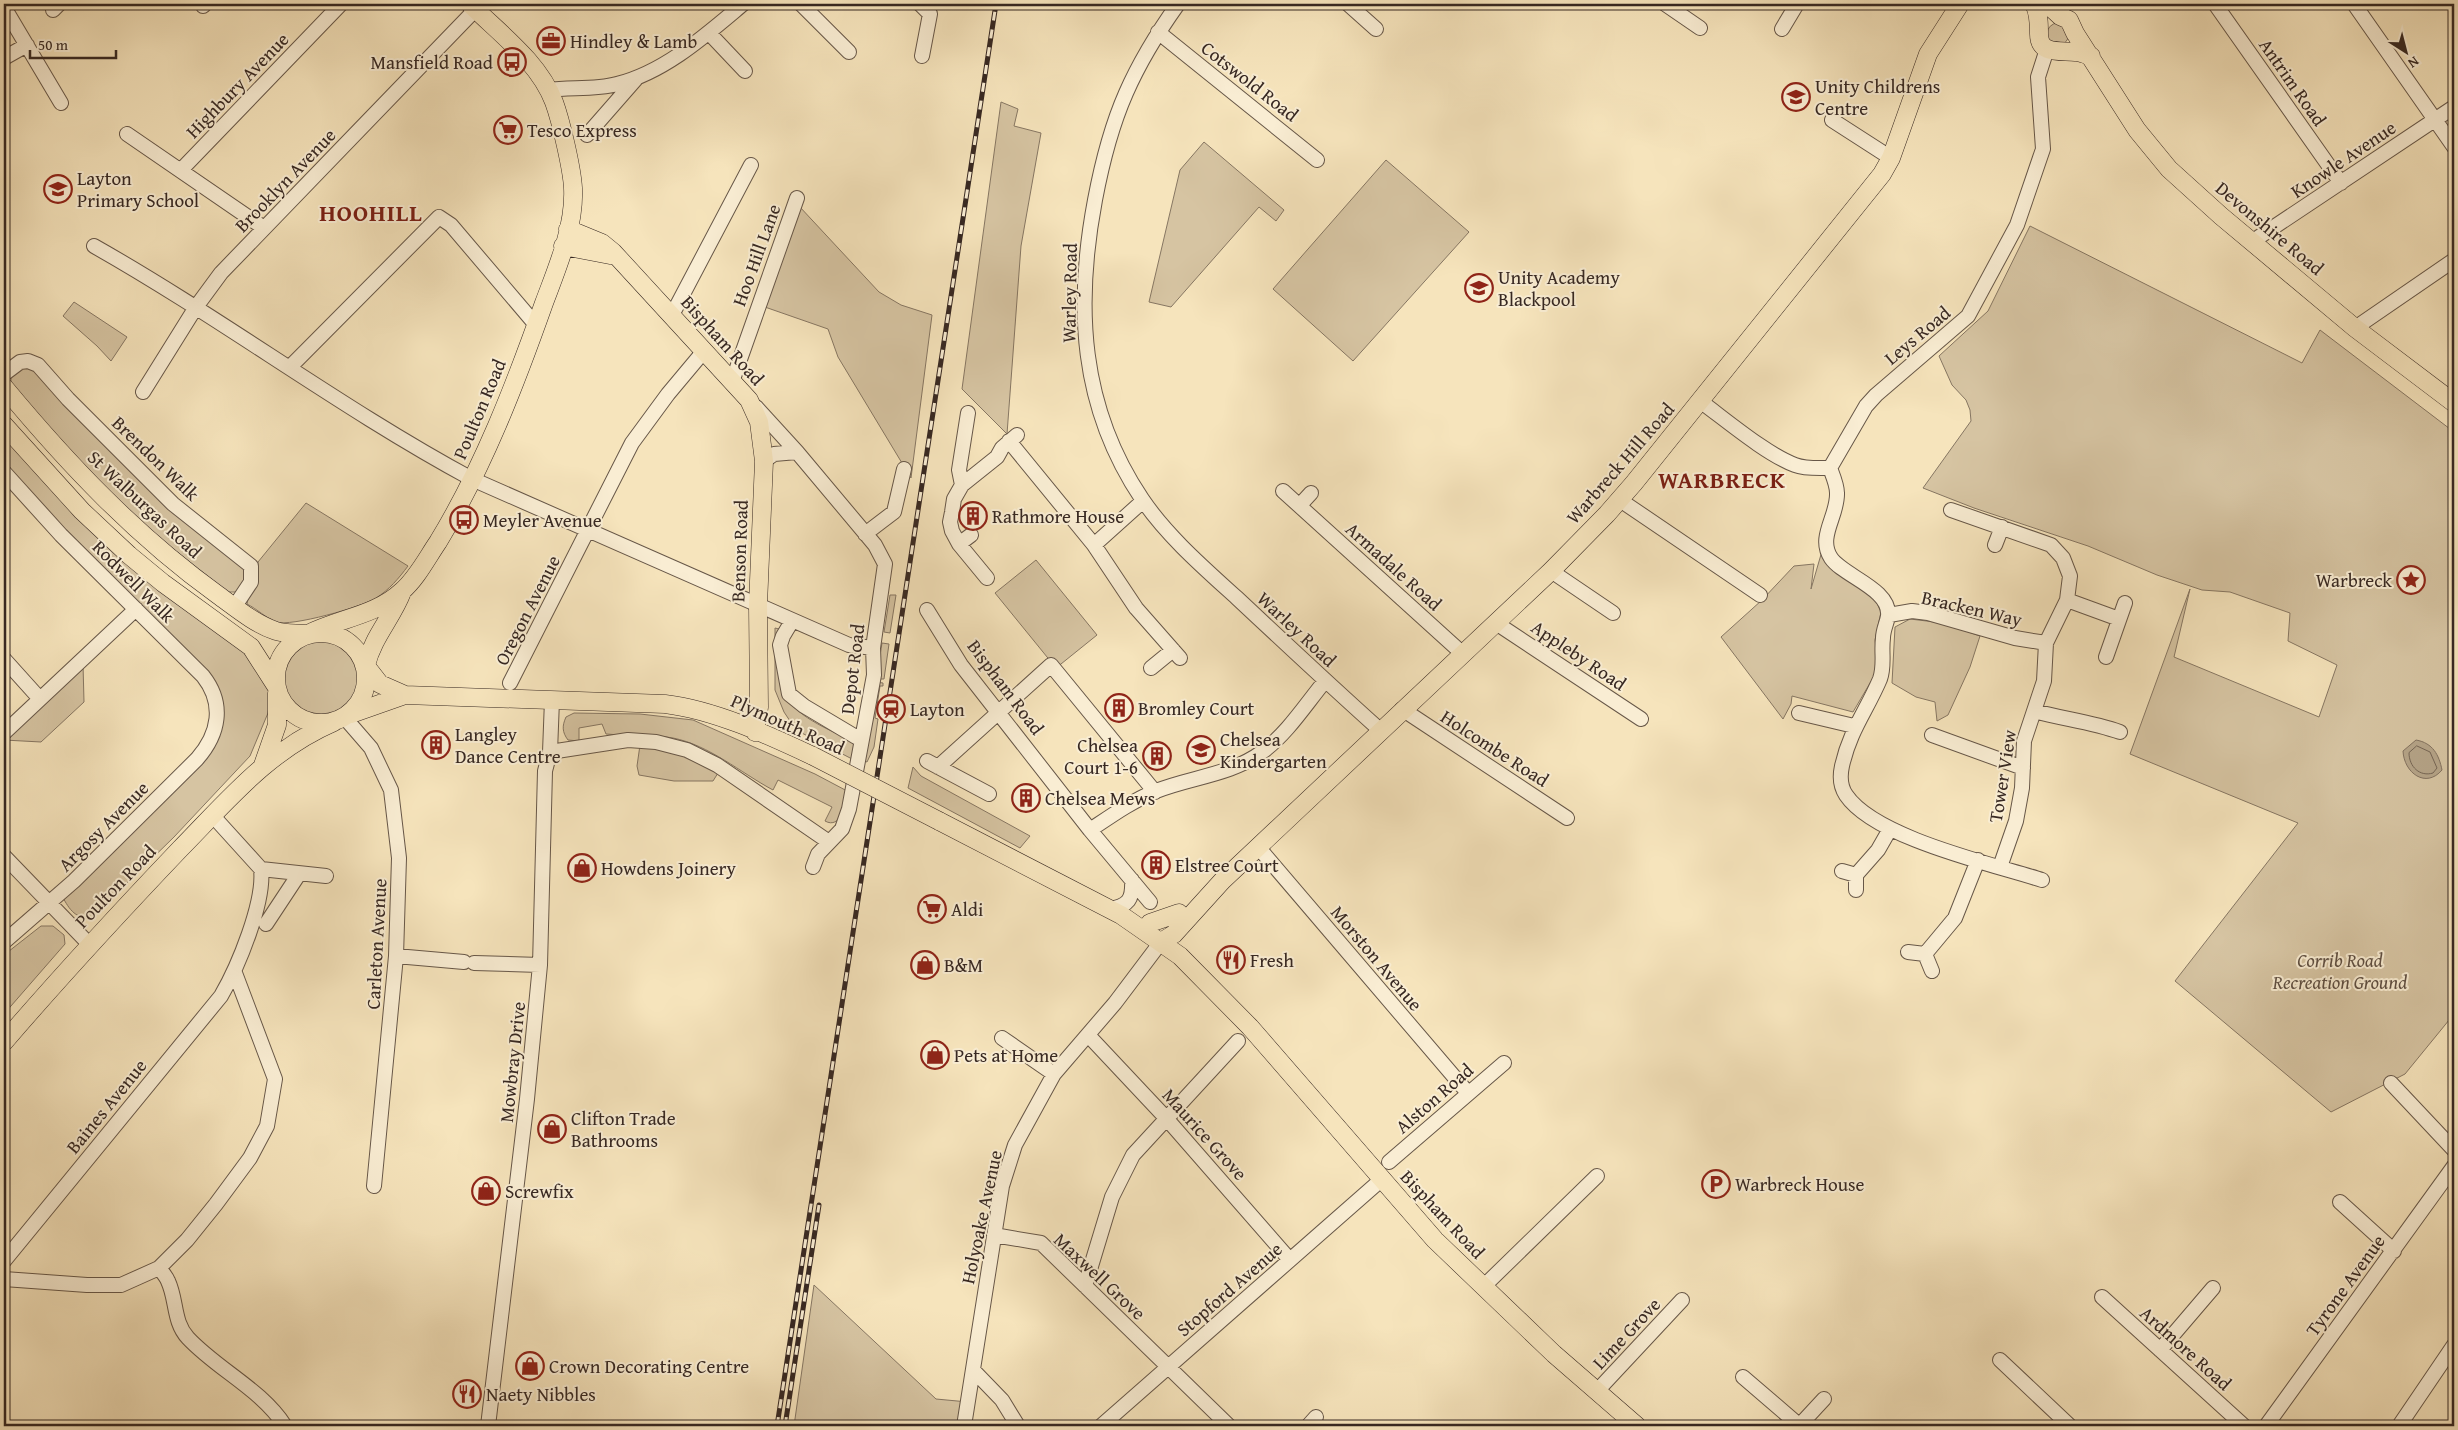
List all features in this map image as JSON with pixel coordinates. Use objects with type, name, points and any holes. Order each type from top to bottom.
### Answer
[{"type":"main road","name":"Warbreck Hill Road","points":[[1162,932],[1222,881],[1402,709],[1552,571],[1620,500],[1862,200],[1891,158],[1928,54],[1960,4]]},
{"type":"main road","points":[[2034,4],[2040,26],[2039,39],[2046,49],[2055,52],[2078,52],[2091,56]]},
{"type":"main road","name":"Poulton Road","points":[[366,665],[372,645],[395,609],[402,592],[424,564],[454,515],[472,479],[536,325],[564,246],[568,229],[573,189],[557,111],[548,90],[524,58],[472,7]]},
{"type":"main road","name":"Devonshire Road","points":[[2040,26],[2053,10],[2069,20],[2075,33],[2137,130],[2169,169],[2220,216],[2355,328],[2454,403]]},
{"type":"main road","points":[[2064,51],[2071,45],[2075,33]]},
{"type":"main road","name":"Bispham Road","points":[[568,229],[602,243],[617,256],[749,400]]},
{"type":"main road","points":[[564,246],[617,256]]},
{"type":"main road","name":"St Walburgas Road","points":[[4,387],[58,452],[132,526],[188,573],[270,628],[279,632],[307,634]]},
{"type":"main road","name":"Benson Road","points":[[749,400],[759,422],[764,461],[758,605],[759,707],[756,732]]},
{"type":"main road","points":[[4,425],[82,511],[122,549],[163,583],[251,647],[288,708],[296,715],[311,721],[343,718],[360,701],[364,690],[366,665],[359,653],[347,641],[333,635],[307,634],[291,644],[280,658],[276,688]]},
{"type":"main road","name":"Poulton Road","points":[[307,634],[328,624],[369,612],[402,592]]},
{"type":"main road","name":"Plymouth Road","points":[[366,665],[380,684],[405,695],[680,706],[702,711],[778,740],[813,756],[1115,912],[1162,932]]},
{"type":"main road","name":"Poulton Road","points":[[263,764],[277,725],[278,705],[276,688]]},
{"type":"main road","name":"Plymouth Road","points":[[343,718],[405,695]]},
{"type":"main road","name":"Benson Road","points":[[759,707],[767,724],[778,740]]},
{"type":"main road","name":"Poulton Road","points":[[4,1042],[89,944],[263,764],[299,739],[343,718]]},
{"type":"main road","name":"Warbreck Hill Road","points":[[1162,932],[1188,904],[1222,881]]},
{"type":"main road","name":"Bispham Road","points":[[1162,932],[1180,956],[1236,1011],[1435,1240],[1554,1354],[1638,1426]]},
{"type":"street","name":"Highbury Avenue","points":[[181,170],[341,4]]},
{"type":"street","points":[[548,90],[604,87],[636,78],[679,54],[709,33],[743,4]]},
{"type":"street","points":[[801,4],[850,52]]},
{"type":"street","points":[[920,4],[930,14],[922,56]]},
{"type":"street","name":"Warley Road","points":[[1178,4],[1158,32],[1136,72],[1114,123],[1102,165],[1089,232],[1085,271],[1086,339],[1097,405],[1124,470],[1143,501],[1188,551],[1325,681],[1380,730]]},
{"type":"street","points":[[1348,4],[1376,29]]},
{"type":"street","points":[[1665,4],[1700,28]]},
{"type":"street","points":[[1782,29],[1797,4]]},
{"type":"street","name":"Antrim Road","points":[[2215,4],[2341,183]]},
{"type":"street","points":[[2354,4],[2454,147]]},
{"type":"street","points":[[4,7],[61,102]]},
{"type":"street","name":"Brooklyn Avenue","points":[[143,392],[196,307],[221,273],[472,7]]},
{"type":"street","name":"Cotswold Road","points":[[1158,32],[1317,160]]},
{"type":"street","points":[[709,33],[745,71]]},
{"type":"street","points":[[4,58],[27,45]]},
{"type":"street","name":"Leys Road","points":[[1830,468],[1866,406],[1876,395],[1968,316],[2017,225],[2043,149],[2038,77],[2046,49]]},
{"type":"street","points":[[587,135],[636,78]]},
{"type":"street","name":"Knowle Avenue","points":[[2253,242],[2454,107]]},
{"type":"street","points":[[1832,120],[1891,158]]},
{"type":"street","points":[[127,134],[264,228]]},
{"type":"street","points":[[672,314],[751,165]]},
{"type":"street","name":"Hoo Hill Lane","points":[[732,382],[797,198]]},
{"type":"street","points":[[290,367],[438,217],[451,225],[536,325]]},
{"type":"street","points":[[94,246],[196,307],[416,450],[472,479],[850,645],[873,648]]},
{"type":"street","points":[[2355,328],[2454,260]]},
{"type":"street","name":"Oregon Avenue","points":[[510,683],[632,443],[668,394],[704,351]]},
{"type":"street","name":"Brendon Walk","points":[[4,374],[20,362],[28,361],[38,365],[68,399],[173,504],[251,566],[251,582],[235,606]]},
{"type":"street","name":"Bispham Road","points":[[749,400],[798,452],[865,534],[884,560],[884,582]]},
{"type":"street","points":[[1700,401],[1794,465],[1806,468],[1830,468],[1837,494],[1824,542],[1836,563],[1878,594],[1887,607],[1889,615],[1882,639],[1882,670],[1872,695],[1854,726],[1841,768],[1843,789],[1862,810],[1890,829],[2042,880]]},
{"type":"street","points":[[962,485],[959,470],[968,413]]},
{"type":"street","points":[[987,578],[959,544],[950,522],[954,500],[962,485],[998,457],[1002,448],[1013,438],[1094,544],[1122,590],[1176,654],[1151,668]]},
{"type":"street","points":[[764,461],[774,454],[798,452]]},
{"type":"street","points":[[865,534],[894,512],[904,469]]},
{"type":"street","name":"Rodwell Walk","points":[[4,472],[61,536],[208,682],[216,707],[216,726]]},
{"type":"street","name":"Armadale Road","points":[[1283,491],[1463,654]]},
{"type":"street","points":[[1300,505],[1311,493]]},
{"type":"street","points":[[1620,500],[1760,595]]},
{"type":"street","points":[[1094,544],[1143,501]]},
{"type":"street","name":"Tower View","points":[[1950,510],[2051,545],[2058,551],[2070,576],[2067,600],[2046,644],[2044,681],[2024,741],[2022,788],[2016,821],[2000,867]]},
{"type":"street","points":[[1995,546],[2002,528]]},
{"type":"street","points":[[959,544],[970,535]]},
{"type":"street","points":[[1552,571],[1612,613]]},
{"type":"street","name":"Depot Road","points":[[813,867],[818,854],[842,829],[849,809],[874,676],[873,648],[884,582]]},
{"type":"street","points":[[2067,600],[2119,619]]},
{"type":"street","points":[[2106,657],[2124,604]]},
{"type":"street","points":[[4,733],[136,609]]},
{"type":"street","name":"Bispham Road","points":[[927,610],[961,665],[1090,830],[1150,902]]},
{"type":"street","name":"Bracken Way","points":[[1889,615],[1912,611],[1928,613],[2015,638],[2046,644]]},
{"type":"street","points":[[792,620],[780,645],[789,694],[804,706],[856,738],[862,739]]},
{"type":"street","name":"Appleby Road","points":[[1496,623],[1641,719]]},
{"type":"street","points":[[4,659],[40,699]]},
{"type":"street","points":[[989,794],[932,764],[998,713],[1051,665],[1155,792]]},
{"type":"street","points":[[1090,830],[1125,807],[1155,792],[1230,769],[1254,758],[1274,743],[1325,681]]},
{"type":"street","name":"Mowbray Drive","points":[[488,1426],[527,1099],[540,965],[545,772],[550,752],[552,700]]},
{"type":"street","name":"Holcombe Road","points":[[1402,709],[1566,818]]},
{"type":"street","points":[[2034,711],[2076,722],[2096,724],[2120,732]]},
{"type":"street","points":[[1800,713],[1854,726]]},
{"type":"street","name":"Carleton Avenue","points":[[343,718],[371,748],[391,790],[399,858],[396,956],[374,1186]]},
{"type":"street","name":"Argosy Avenue","points":[[4,942],[50,903],[100,856],[197,759],[212,740],[216,726]]},
{"type":"street","points":[[1932,735],[2023,768]]},
{"type":"street","points":[[550,752],[615,740],[656,742],[674,746],[717,765],[829,842]]},
{"type":"street","points":[[213,816],[260,869],[326,876]]},
{"type":"street","points":[[1856,890],[1856,874],[1878,850],[1890,829]]},
{"type":"street","name":"Morston Avenue","points":[[1258,847],[1468,1093]]},
{"type":"street","points":[[4,856],[89,944]]},
{"type":"street","points":[[1925,954],[1955,918],[1978,860]]},
{"type":"street","name":"Baines Avenue","points":[[4,1261],[221,996],[235,973],[258,903],[262,882],[260,869]]},
{"type":"street","points":[[1842,871],[1856,874]]},
{"type":"street","points":[[266,924],[298,874]]},
{"type":"street","points":[[1115,912],[1129,902],[1132,896],[1132,880]]},
{"type":"street","name":"Holyoake Avenue","points":[[964,1426],[1003,1181],[1014,1146],[1054,1074],[1088,1035],[1162,932]]},
{"type":"street","points":[[1908,952],[1925,954]]},
{"type":"street","points":[[1925,954],[1932,971]]},
{"type":"street","points":[[396,956],[540,965]]},
{"type":"street","points":[[4,1279],[87,1285],[121,1285],[159,1268],[187,1240],[216,1204],[250,1158],[267,1126],[275,1079],[235,973]]},
{"type":"street","name":"Maurice Grove","points":[[1088,1035],[1166,1118],[1290,1260]]},
{"type":"street","points":[[1002,1038],[1054,1074]]},
{"type":"street","points":[[1085,1286],[1112,1197],[1134,1155],[1238,1040]]},
{"type":"street","name":"Alston Road","points":[[1388,1162],[1504,1063]]},
{"type":"street","points":[[2390,1083],[2454,1150]]},
{"type":"street","name":"Tyrone Avenue","points":[[2266,1426],[2454,1166]]},
{"type":"street","points":[[1483,1287],[1597,1176]]},
{"type":"street","name":"Stopford Avenue","points":[[1101,1426],[1381,1180]]},
{"type":"street","points":[[2340,1202],[2394,1251]]},
{"type":"street","name":"Maxwell Grove","points":[[994,1235],[1041,1243],[1229,1426]]},
{"type":"street","points":[[159,1268],[168,1281],[175,1313],[188,1337],[257,1395],[276,1413],[285,1426]]},
{"type":"street","points":[[2160,1350],[2213,1288]]},
{"type":"street","name":"Ardmore Road","points":[[2102,1298],[2244,1426]]},
{"type":"street","name":"Lime Grove","points":[[1597,1391],[1682,1300]]},
{"type":"street","points":[[2399,1426],[2454,1345]]},
{"type":"street","points":[[2000,1360],[2070,1426]]},
{"type":"street","points":[[973,1370],[1002,1400],[1018,1426]]},
{"type":"street","points":[[1742,1376],[1799,1426],[1824,1399]]},
{"type":"green space","points":[[2058,23],[2066,26],[2069,34],[2066,42],[2058,45],[2050,42],[2047,34],[2050,26]]},
{"type":"green space","points":[[1001,102],[1018,109],[1014,126],[1041,133],[1021,246],[1007,434],[962,389]]},
{"type":"green space","points":[[1204,142],[1284,210],[1276,221],[1259,207],[1171,307],[1149,302],[1180,170]]},
{"type":"green space","points":[[1386,160],[1469,232],[1353,361],[1273,289]]},
{"type":"green space","points":[[799,206],[879,292],[901,305],[932,315],[911,478],[838,357],[828,329],[762,306]]},
{"type":"green space","name":"Corrib Road Recreation Ground","points":[[2030,226],[2302,363],[2320,330],[2454,432],[2454,1014],[2405,1074],[2331,1112],[2175,981],[2298,823],[2130,754],[2190,589],[2174,657],[2319,717],[2337,665],[2288,641],[2290,613],[2230,592],[2202,590],[2157,575],[2088,546],[1974,508],[1923,488],[1971,421],[1970,410],[1966,400],[1952,385],[1939,356],[1988,311]]},
{"type":"green space","points":[[74,302],[127,337],[111,361],[63,316]]},
{"type":"green space","points":[[28,361],[243,567],[247,576],[237,592],[228,592],[134,518],[11,386],[11,373]]},
{"type":"green space","points":[[4,425],[48,476],[246,643],[272,684],[268,713],[250,756],[174,837],[91,918],[85,918],[72,911],[61,894],[212,740],[208,682],[4,469]]},
{"type":"green space","points":[[306,503],[408,566],[389,588],[368,602],[311,619],[296,622],[276,622],[247,604],[248,599],[258,562]]},
{"type":"green space","points":[[1822,551],[1875,599],[1881,612],[1875,640],[1878,664],[1873,678],[1853,712],[1792,696],[1791,704],[1783,719],[1721,637],[1762,600],[1794,566],[1814,564],[1811,589]]},
{"type":"green space","points":[[1036,560],[1097,635],[1056,668],[995,593]]},
{"type":"green space","points":[[890,595],[896,595],[890,633],[884,632]]},
{"type":"green space","points":[[1910,619],[1943,623],[1980,636],[1970,667],[1948,715],[1937,721],[1935,702],[1916,697],[1892,683],[1895,627]]},
{"type":"green space","points":[[775,628],[779,629],[777,640],[785,696],[791,704],[808,718],[856,743],[854,760],[796,730],[784,712],[775,690]]},
{"type":"green space","points":[[314,640],[328,640],[342,646],[353,657],[359,671],[356,693],[348,705],[328,716],[314,716],[300,710],[289,699],[283,685],[283,671],[289,657],[300,646]]},
{"type":"green space","points":[[882,643],[889,644],[884,679],[880,679],[877,674]]},
{"type":"green space","points":[[83,664],[84,702],[41,742],[4,740]]},
{"type":"green space","points":[[876,682],[883,683],[883,686],[880,686],[875,718],[878,719],[874,747],[867,762],[864,761]]},
{"type":"green space","points":[[574,713],[640,714],[693,720],[815,774],[849,792],[842,814],[835,822],[825,821],[832,807],[778,780],[773,790],[712,753],[673,738],[606,734],[602,724],[579,728],[579,741],[568,740],[563,729],[564,723],[566,717]]},
{"type":"green space","points":[[640,745],[684,753],[718,773],[713,781],[674,781],[639,775],[637,766]]},
{"type":"green space","points":[[913,767],[921,776],[1030,836],[1020,848],[908,788]]},
{"type":"green space","points":[[41,926],[53,926],[64,935],[65,944],[4,1014],[4,955]]},
{"type":"green space","points":[[814,1285],[936,1399],[968,1402],[964,1426],[794,1426]]},
{"type":"water","points":[[2416,740],[2427,744],[2437,755],[2442,770],[2436,776],[2423,778],[2417,776],[2407,766],[2403,751]]},
{"type":"railway","points":[[777,1426],[996,4]]},
{"type":"railway","points":[[785,1426],[819,1205]]},
{"type":"place","name":"Hindley & Lamb","points":[[551,41]]},
{"type":"place","name":"Mansfield Road","points":[[512,62]]},
{"type":"place","name":"Unity Childrens Centre","points":[[1796,97]]},
{"type":"place","name":"Tesco Express","points":[[508,130]]},
{"type":"place","name":"Layton Primary School","points":[[58,189]]},
{"type":"place","name":"Unity Academy Blackpool","points":[[1479,288]]},
{"type":"place","name":"Rathmore House","points":[[973,516]]},
{"type":"place","name":"Meyler Avenue","points":[[464,520]]},
{"type":"place","name":"Warbreck","points":[[2411,580]]},
{"type":"place","name":"Bromley Court","points":[[1119,708]]},
{"type":"place","name":"Layton","points":[[891,709]]},
{"type":"place","name":"Langley Dance Centre","points":[[436,745]]},
{"type":"place","name":"Chelsea Kindergarten","points":[[1201,750]]},
{"type":"place","name":"Chelsea Court 1-6","points":[[1157,756]]},
{"type":"place","name":"Chelsea Mews","points":[[1026,798]]},
{"type":"place","name":"Elstree Court","points":[[1156,865]]},
{"type":"place","name":"Howdens Joinery","points":[[582,868]]},
{"type":"place","name":"Aldi","points":[[932,909]]},
{"type":"place","name":"Fresh","points":[[1231,960]]},
{"type":"place","name":"B&M","points":[[925,965]]},
{"type":"place","name":"Pets at Home","points":[[935,1055]]},
{"type":"place","name":"Clifton Trade Bathrooms","points":[[552,1129]]},
{"type":"place","name":"Warbreck House","points":[[1716,1184]]},
{"type":"place","name":"Screwfix","points":[[486,1191]]},
{"type":"place","name":"Crown Decorating Centre","points":[[530,1366]]},
{"type":"place","name":"Naety Nibbles","points":[[467,1394]]},
{"type":"district","name":"HOOHILL","points":[[371,213]]},
{"type":"district","name":"WARBRECK","points":[[1722,480]]}]
